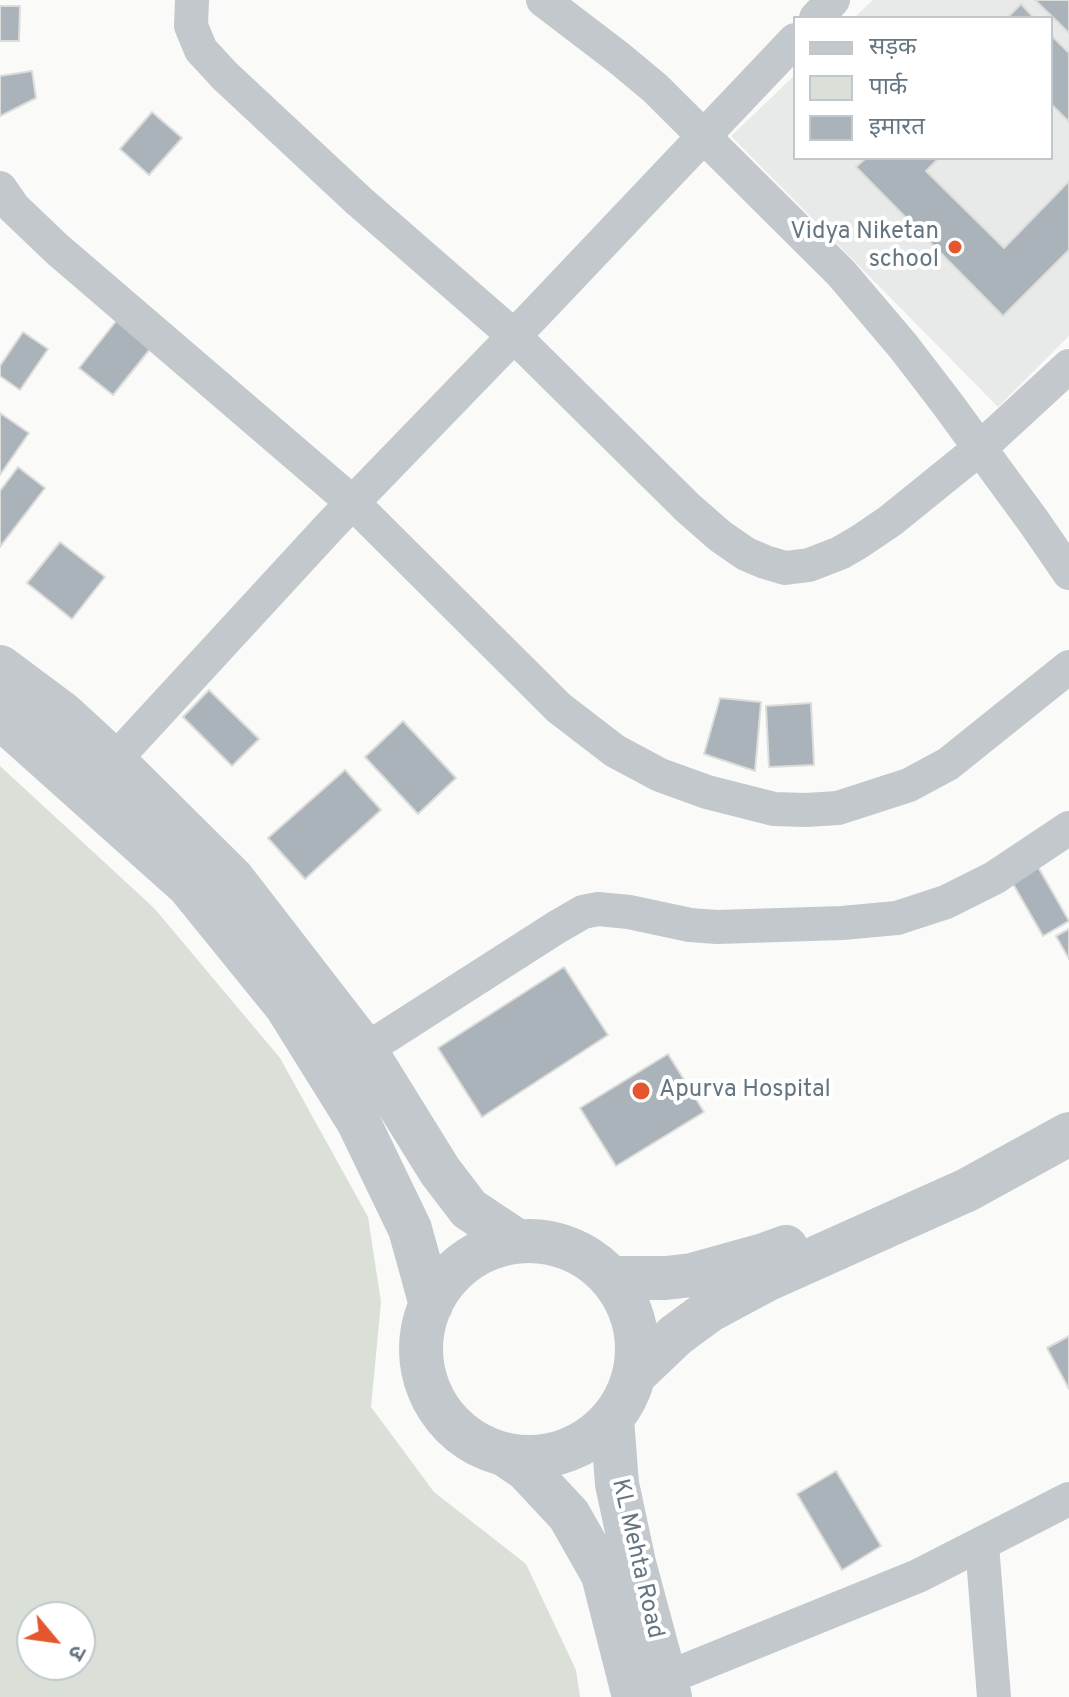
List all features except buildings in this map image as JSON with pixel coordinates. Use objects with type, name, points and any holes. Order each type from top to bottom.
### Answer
[{"type":"street","points":[[192,0],[191,26],[201,50],[225,76],[359,201],[514,336],[699,518],[746,554],[785,568],[809,565],[859,542],[979,449],[1069,366]]},
{"type":"street","points":[[543,0],[643,78],[841,273],[903,346],[1069,573]]},
{"type":"street","points":[[818,16],[833,0]]},
{"type":"street","points":[[100,776],[353,503],[793,42]]},
{"type":"street","points":[[0,188],[14,208],[57,249],[353,503],[559,708],[615,751],[660,775],[707,792],[774,809],[838,808],[909,785],[948,764],[1069,667]]},
{"type":"street","points":[[0,667],[63,714],[100,776],[287,1007],[365,1134],[410,1229],[431,1305]]},
{"type":"street","points":[[0,717],[100,776],[232,878],[365,1050],[440,1171],[469,1209],[517,1241]]},
{"type":"street","points":[[365,1050],[583,912],[598,909],[629,912],[690,925],[717,927],[897,918],[946,902],[994,878],[1069,828]]},
{"type":"street","points":[[612,1278],[692,1275],[778,1250],[849,1223],[931,1186],[1069,1111]]},
{"type":"street","points":[[635,1374],[676,1335],[710,1310],[764,1281],[967,1190],[1069,1134]]},
{"type":"street","points":[[517,1241],[552,1243],[585,1256],[612,1278],[630,1307],[638,1340],[635,1374],[626,1398],[598,1433],[565,1452],[536,1457],[507,1456],[477,1444],[451,1425],[432,1399],[422,1368],[422,1336],[431,1305],[445,1281],[465,1261],[490,1248],[517,1241]]},
{"type":"street","name":"KL Mehta Road","points":[[612,1419],[617,1484],[634,1563],[650,1691]]},
{"type":"street","name":"KL Mehta Road","points":[[507,1456],[526,1469],[569,1515],[603,1575],[650,1691]]},
{"type":"street","points":[[650,1691],[918,1576],[1069,1499]]},
{"type":"street","points":[[982,1545],[994,1697]]},
{"type":"shaded area","name":"Vidya Niketan school","points":[[873,0],[1069,0],[1069,336],[998,407],[731,136],[793,77],[793,160],[1053,160],[1053,16],[856,16]]},
{"type":"green space","points":[[0,766],[154,908],[280,1058],[368,1217],[381,1302],[371,1407],[434,1492],[526,1564],[576,1670],[580,1697],[0,1697]]},
{"type":"place","name":"Vidya Niketan school","points":[[955,247]]},
{"type":"place","name":"Apurva Hospital","points":[[641,1091]]}]
